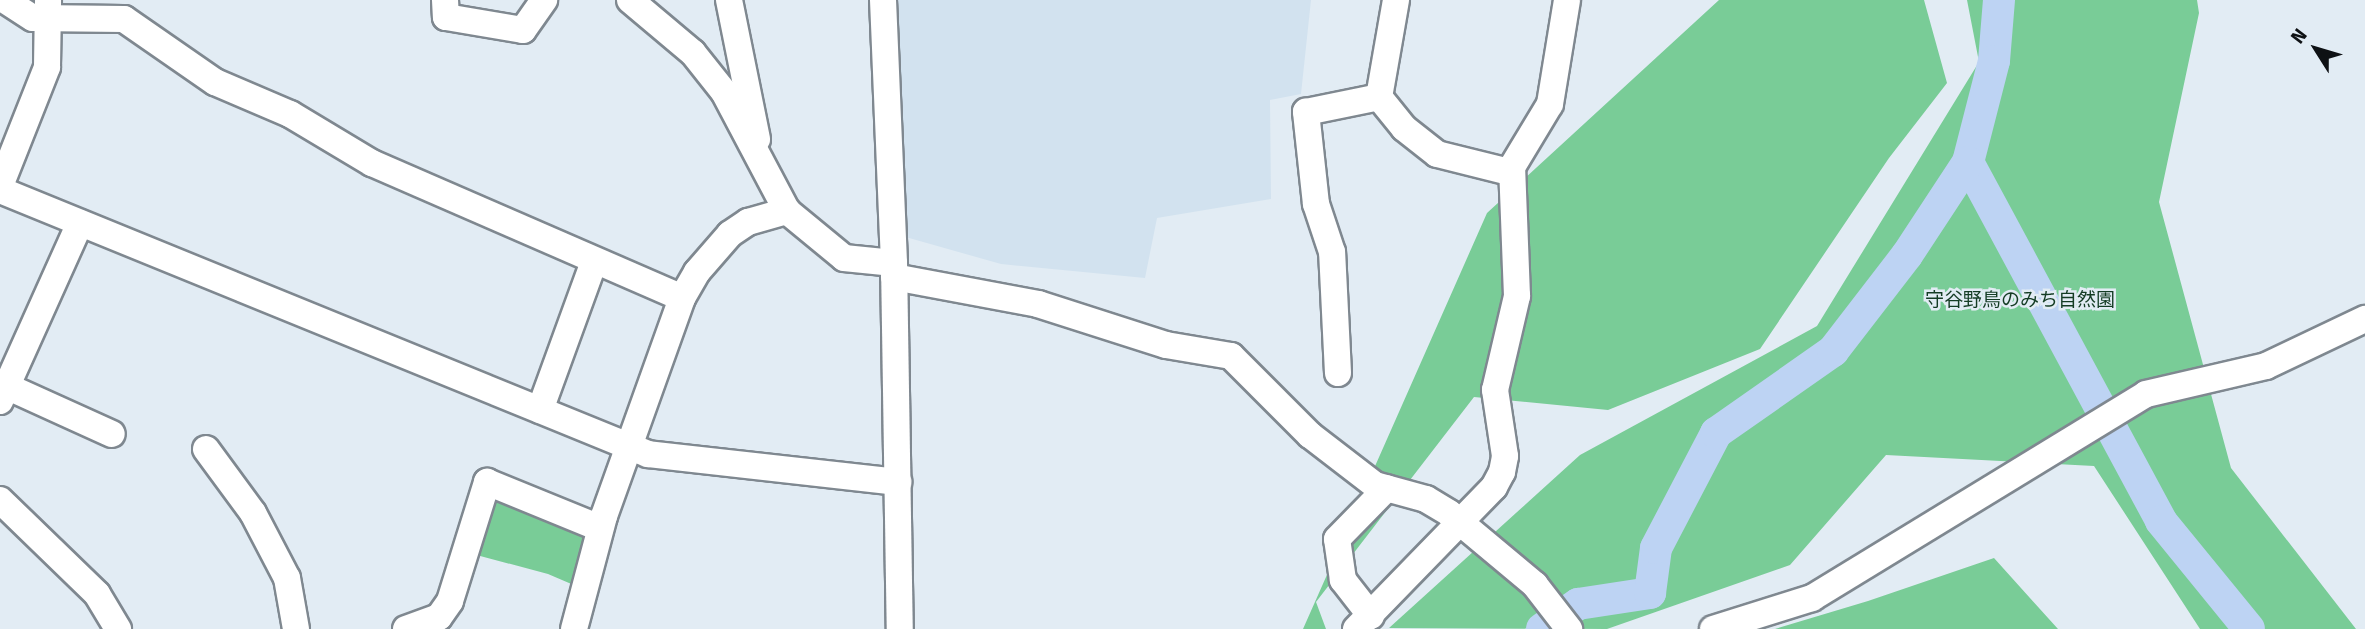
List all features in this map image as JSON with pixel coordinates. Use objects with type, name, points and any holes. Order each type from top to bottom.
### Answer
[{"type":"street","points":[[5,0],[33,18],[48,10],[132,10],[215,82],[290,114],[372,163],[594,262],[682,298]]},
{"type":"street","points":[[445,0],[446,17],[523,30],[544,0]]},
{"type":"street","points":[[631,0],[693,53],[724,92],[786,211],[844,258],[1038,304],[1166,345],[1231,356],[1310,435],[1375,485],[1426,499],[1535,585],[1569,629]]},
{"type":"street","points":[[729,0],[763,166]]},
{"type":"street","points":[[883,0],[894,270],[900,629]]},
{"type":"street","points":[[1396,0],[1379,97],[1404,128],[1437,154],[1491,170],[1513,169]]},
{"type":"street","points":[[1387,488],[1337,540],[1343,580],[1364,622],[1494,487],[1505,456],[1495,390],[1517,296],[1513,169],[1550,104],[1567,0]]},
{"type":"street","points":[[48,10],[47,67],[0,188],[629,448],[648,454],[898,482]]},
{"type":"street","points":[[1338,373],[1332,251],[1316,204],[1306,112],[1379,97]]},
{"type":"street","points":[[574,629],[600,528],[682,298],[697,272],[730,234],[748,222],[786,211]]},
{"type":"street","points":[[80,223],[3,394],[111,434]]},
{"type":"street","points":[[540,410],[594,262]]},
{"type":"street","points":[[1713,629],[1782,619],[2146,394],[2266,366],[2365,319]]},
{"type":"street","points":[[206,449],[253,513],[287,578],[296,629]]},
{"type":"street","points":[[406,629],[439,617],[450,601],[487,482],[600,528]]},
{"type":"street","points":[[0,500],[97,594],[118,629]]},
{"type":"shaded area","points":[[894,0],[1311,0],[1301,94],[1270,100],[1271,199],[1157,218],[1145,278],[1001,264],[902,236]]},
{"type":"green space","points":[[1719,0],[1924,0],[1947,83],[1889,158],[1760,349],[1608,410],[1474,397],[1316,602],[1326,629],[1303,629],[1487,213]]},
{"type":"green space","name":"守谷野鳥のみち自然園","points":[[1967,0],[2197,0],[2199,13],[2159,202],[2231,468],[2356,629],[2200,629],[2094,466],[1886,455],[1790,565],[1607,629],[1389,628],[1580,455],[1817,326],[1979,62]]},
{"type":"green space","points":[[492,487],[593,530],[576,586],[548,574],[469,553]]},
{"type":"green space","points":[[1994,558],[2058,629],[1775,629],[1868,601]]},
{"type":"waterway","points":[[1999,0],[1994,61],[1968,162],[2161,521],[2249,629]]},
{"type":"waterway","points":[[1542,629],[1578,604],[1650,593],[1656,548],[1716,433],[1833,351],[1907,255],[1968,162]]}]
